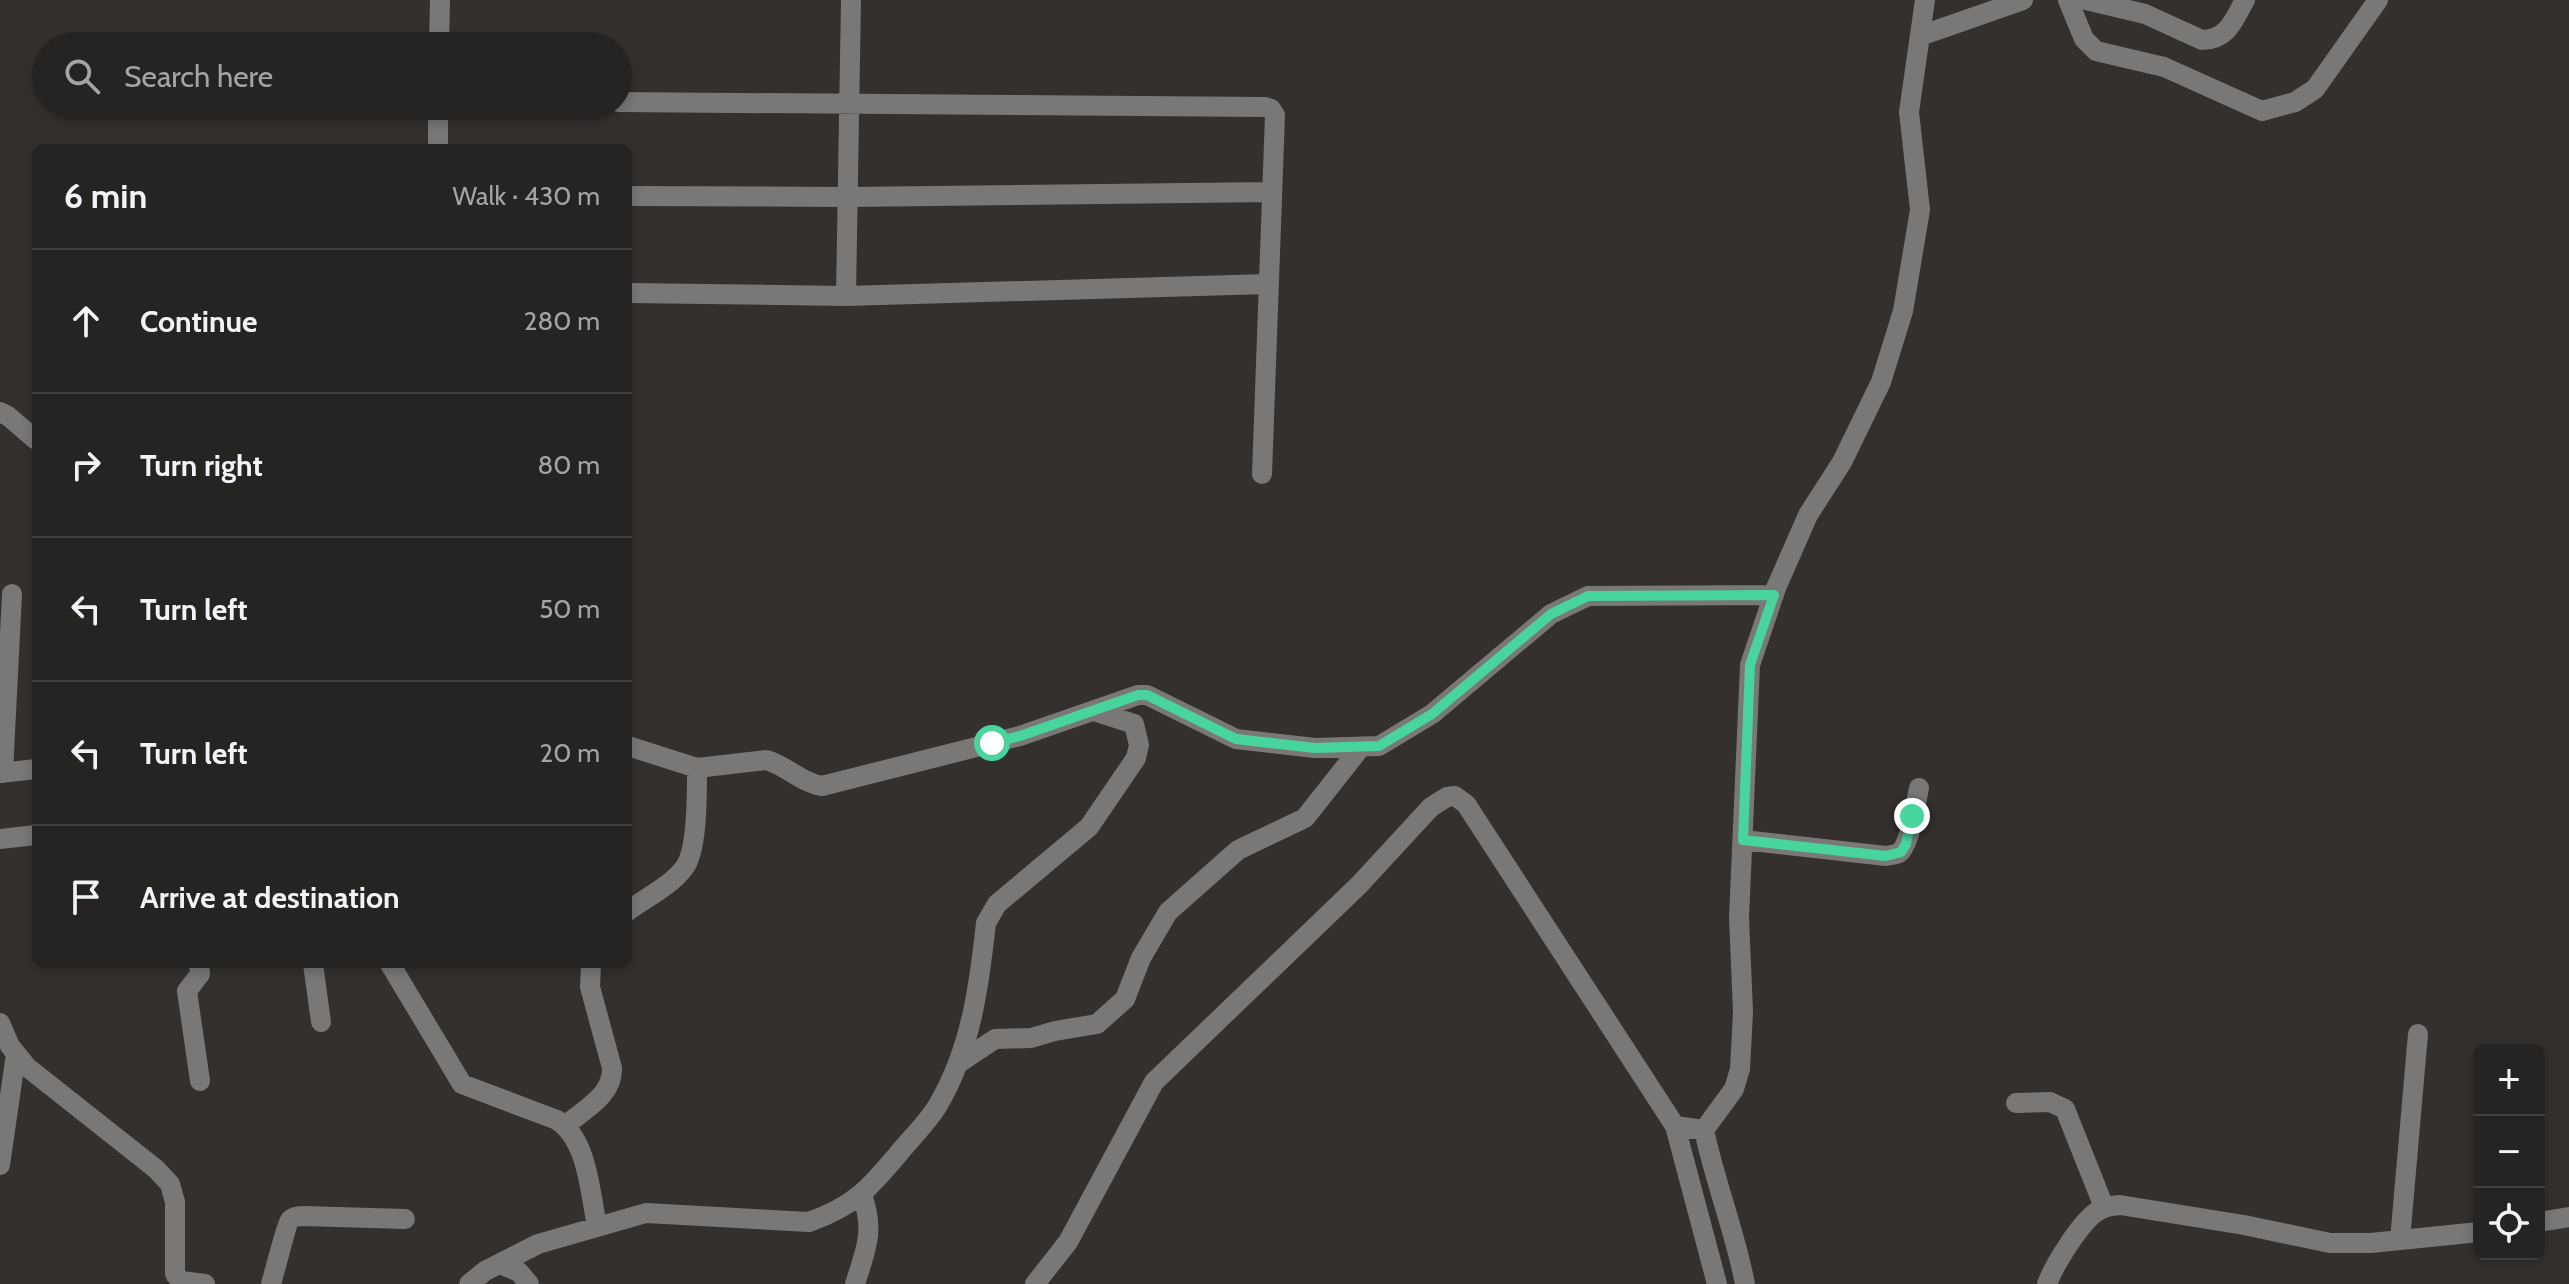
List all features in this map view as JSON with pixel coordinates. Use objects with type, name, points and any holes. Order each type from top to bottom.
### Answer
[{"type":"street","points":[[439,32],[440,0]]},
{"type":"street","points":[[846,296],[851,0]]},
{"type":"street","points":[[1745,1284],[1739,1250],[1712,1169],[1704,1130],[1734,1089],[1740,1069],[1743,1012],[1739,918],[1750,665],[1774,595],[1808,515],[1842,462],[1881,382],[1903,311],[1920,210],[1909,112],[1925,0]]},
{"type":"street","points":[[1920,36],[2023,0]]},
{"type":"street","points":[[2068,0],[2084,39],[2096,51],[2164,67],[2262,111],[2305,98],[2315,89],[2378,0]]},
{"type":"street","points":[[2086,0],[2145,14],[2202,40],[2218,38],[2226,33],[2245,0]]},
{"type":"street","points":[[632,102],[1271,109],[1275,115],[1262,474]]},
{"type":"street","points":[[438,120],[438,144]]},
{"type":"street","points":[[632,196],[1272,192]]},
{"type":"street","points":[[632,293],[846,296],[1268,284]]},
{"type":"street","points":[[0,412],[32,437]]},
{"type":"street","points":[[12,594],[2,773],[32,769]]},
{"type":"street","points":[[632,747],[697,768],[766,760],[812,785],[822,786],[1020,736],[1138,695],[1147,695],[1236,739],[1315,748],[1384,744],[1424,720],[1551,614],[1588,596],[1774,595]]},
{"type":"street","points":[[469,1284],[538,1244],[646,1213],[809,1222],[829,1215],[862,1195],[937,1108],[959,1063],[978,994],[986,923],[990,915],[997,904],[1089,827],[1136,758],[1139,745],[1134,724],[1094,711]]},
{"type":"street","points":[[959,1063],[995,1039],[1031,1038],[1097,1024],[1125,999],[1141,958],[1168,912],[1234,853],[1305,818],[1361,747]]},
{"type":"street","points":[[632,908],[686,866],[698,799],[697,768]]},
{"type":"street","points":[[1743,840],[1894,855],[1901,852],[1906,844],[1919,788]]},
{"type":"street","points":[[1035,1284],[1068,1242],[1154,1082],[1359,885],[1431,807],[1447,797],[1455,796],[1466,804],[1675,1126],[1717,1284]]},
{"type":"street","points":[[0,839],[32,835]]},
{"type":"street","points":[[199,968],[200,974],[187,991],[200,1081]]},
{"type":"street","points":[[314,968],[321,1022]]},
{"type":"street","points":[[392,968],[462,1084],[566,1125],[582,1159],[597,1226]]},
{"type":"street","points":[[566,1125],[602,1095],[612,1078],[586,968]]},
{"type":"street","points":[[0,1023],[10,1046],[27,1067],[156,1169],[170,1184],[175,1202],[168,1279],[205,1284]]},
{"type":"street","points":[[2400,1240],[2418,1034]]},
{"type":"street","points":[[0,1165],[16,1054]]},
{"type":"street","points":[[2016,1103],[2050,1102],[2065,1109],[2104,1207]]},
{"type":"street","points":[[1675,1126],[1704,1130]]},
{"type":"street","points":[[855,1284],[870,1235],[869,1215],[862,1195]]},
{"type":"street","points":[[2047,1284],[2080,1229],[2092,1215],[2104,1207],[2120,1205],[2330,1243],[2473,1233]]},
{"type":"street","points":[[2545,1221],[2569,1217]]},
{"type":"street","points":[[271,1284],[287,1223],[292,1218],[405,1219]]},
{"type":"street","points":[[500,1264],[519,1272],[529,1284]]},
{"type":"route","points":[[992,743],[1138,695],[1147,695],[1236,739],[1315,748],[1379,746],[1432,714],[1551,614],[1588,596],[1774,595],[1750,665],[1743,840],[1894,855],[1901,852],[1906,844],[1912,816]]}]
